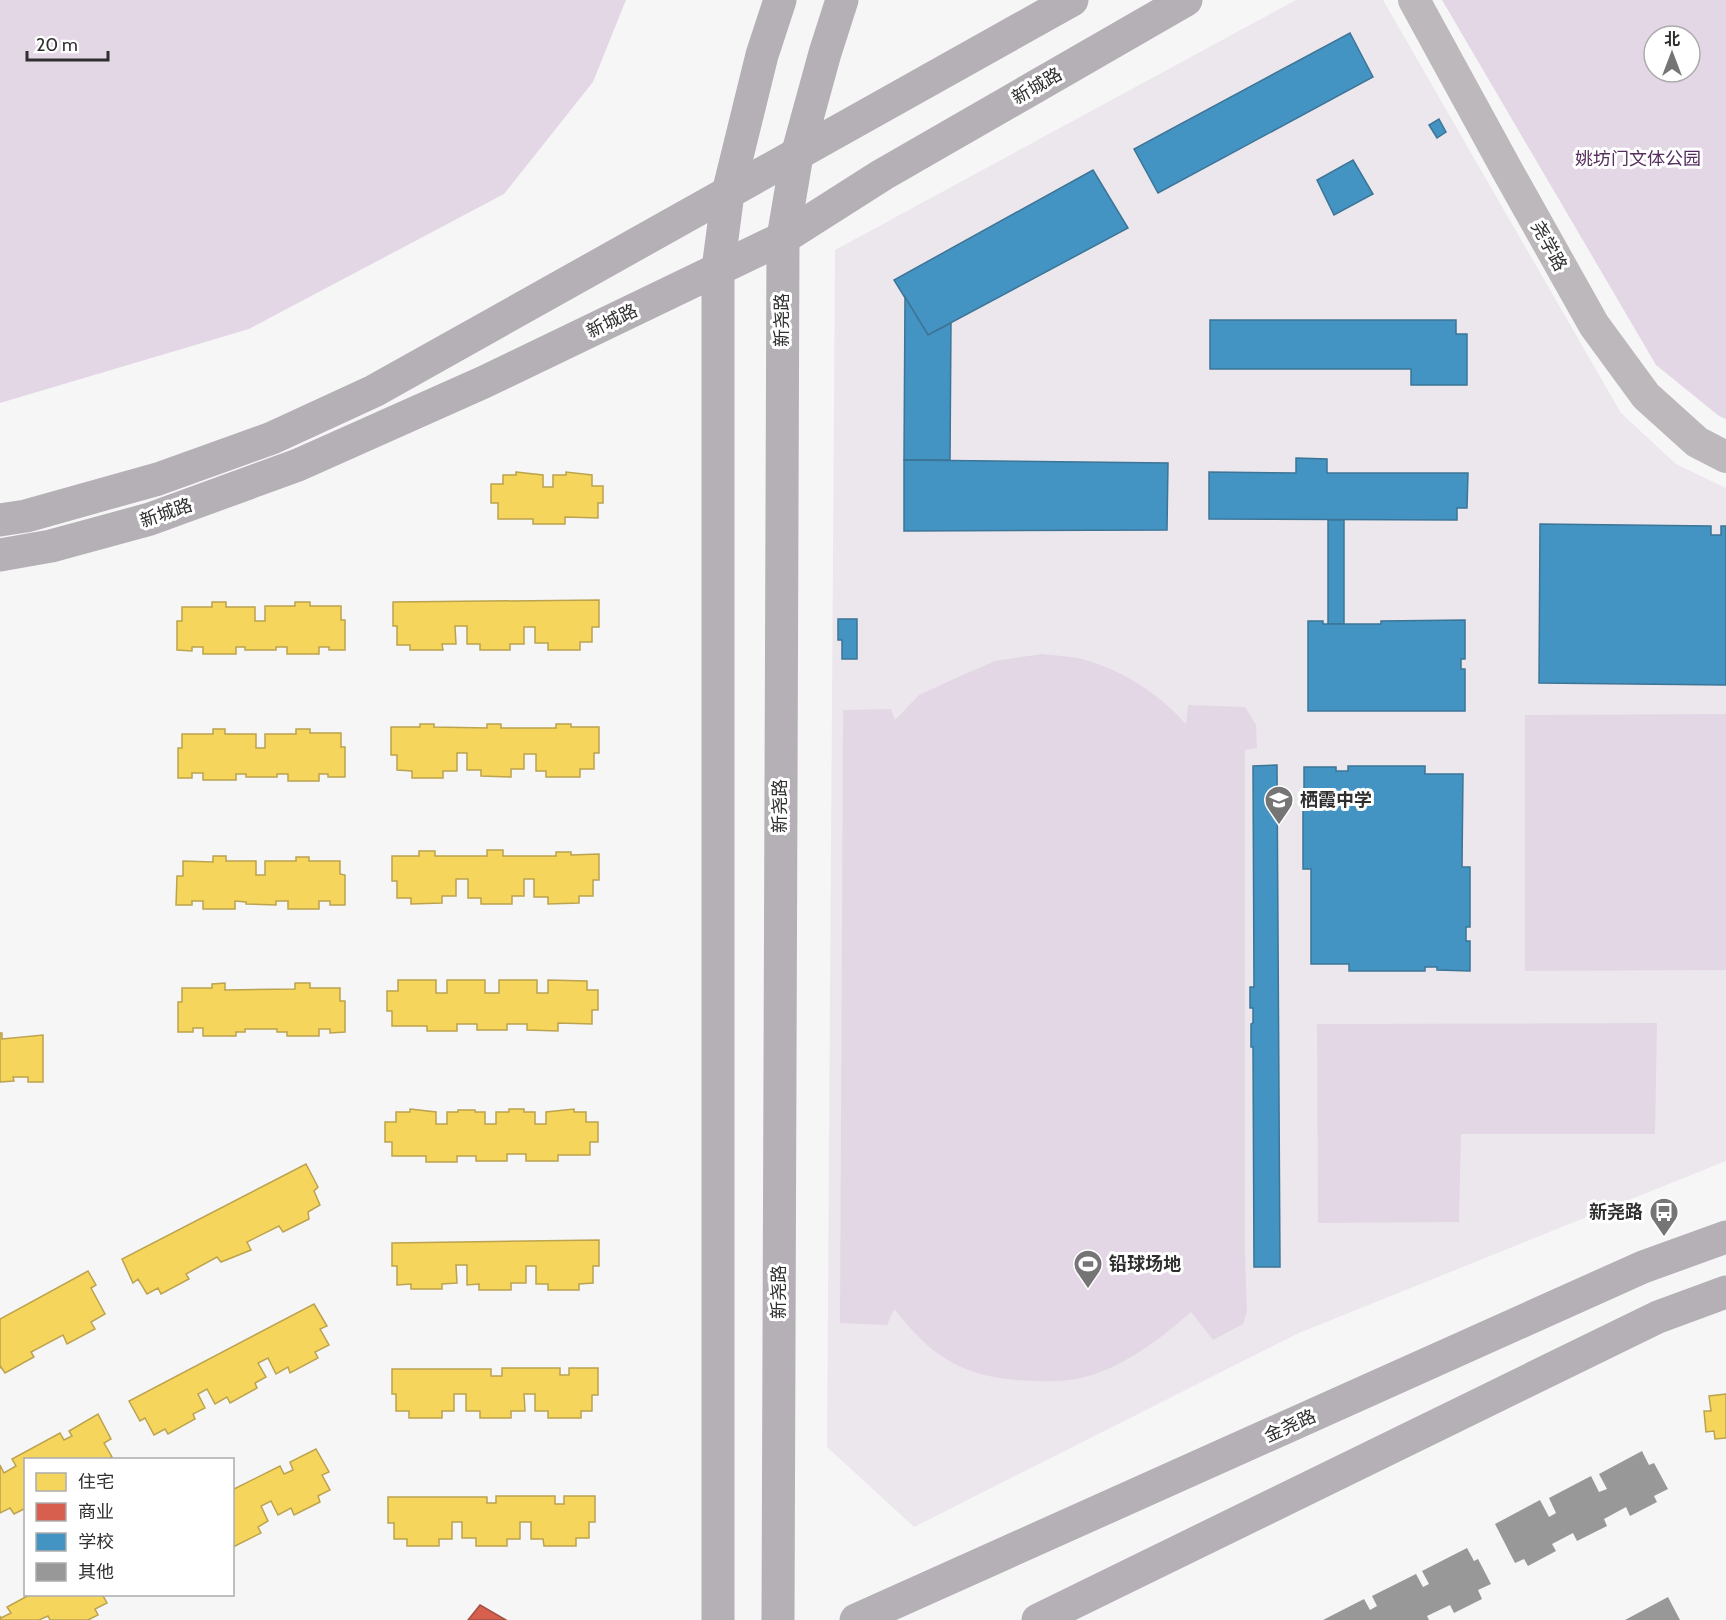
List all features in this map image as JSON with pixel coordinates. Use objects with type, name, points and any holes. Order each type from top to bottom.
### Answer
[{"type":"main road","points":[[718,1620],[718,269],[728,193],[762,55],[780,0]]},
{"type":"main road","name":"新尧路","points":[[778,1620],[783,238],[796,155],[842,0]]},
{"type":"main road","points":[[1021,0],[1067,3]]},
{"type":"main road","name":"新城路","points":[[0,555],[51,546],[150,519],[298,465],[495,377],[783,238],[882,175],[1186,0]]},
{"type":"main road","name":"新城路","points":[[0,520],[26,516],[158,480],[272,438],[374,391],[1067,3]]},
{"type":"main road","name":"金尧路","points":[[856,1620],[1643,1267],[1726,1238]]},
{"type":"main road","points":[[1038,1620],[1658,1317],[1726,1292]]},
{"type":"street","name":"尧学路","points":[[1414,0],[1594,325],[1646,396],[1697,442],[1726,457]]},
{"type":"shaded area","name":"栖霞中学","points":[[1296,0],[1383,0],[1621,413],[1676,464],[1726,488],[1726,1161],[1299,1333],[914,1527],[827,1447],[835,250]]},
{"type":"green space","points":[[0,0],[626,0],[593,82],[504,194],[249,329],[0,403]]},
{"type":"green space","name":"姚坊门文体公园","points":[[1442,0],[1726,0],[1726,419],[1719,416],[1656,365]]},
{"type":"green space","points":[[1042,654],[1083,659],[1117,672],[1154,694],[1186,724],[1188,705],[1245,707],[1256,725],[1257,748],[1245,750],[1247,1312],[1243,1324],[1213,1340],[1191,1312],[1153,1343],[1126,1360],[1096,1373],[1065,1381],[997,1378],[960,1367],[929,1346],[894,1309],[887,1325],[840,1323],[843,710],[891,709],[895,720],[919,695],[956,678],[995,661]]},
{"type":"green space","points":[[1726,714],[1726,970],[1525,971],[1525,715]]},
{"type":"green space","points":[[1657,1023],[1655,1134],[1461,1134],[1459,1222],[1318,1223],[1317,1024]]},
{"type":"building: 住宅","points":[[516,472],[543,475],[543,487],[553,487],[553,475],[566,475],[566,472],[592,475],[592,486],[603,486],[603,503],[598,503],[598,518],[565,517],[565,524],[533,524],[533,519],[498,519],[498,503],[491,503],[491,484],[503,484],[503,475],[516,475]]},
{"type":"building: 住宅","points":[[599,600],[599,627],[592,627],[592,642],[580,642],[580,650],[548,650],[548,643],[535,643],[535,627],[524,627],[524,644],[510,644],[510,650],[480,650],[480,644],[467,644],[467,626],[455,626],[456,644],[442,644],[443,650],[410,650],[410,645],[397,645],[397,626],[393,626],[393,602]]},
{"type":"building: 住宅","points":[[212,602],[226,602],[226,607],[255,607],[255,621],[265,621],[265,606],[295,606],[295,602],[310,602],[310,606],[341,606],[341,620],[345,620],[345,650],[329,650],[329,647],[319,647],[319,654],[287,654],[287,647],[276,647],[276,650],[245,650],[245,647],[236,647],[236,654],[203,654],[203,647],[192,647],[192,651],[177,650],[177,621],[182,621],[182,607],[212,607]]},
{"type":"building: 住宅","points":[[420,724],[434,724],[434,727],[487,728],[487,724],[501,724],[501,728],[556,728],[556,724],[571,724],[571,727],[599,727],[599,753],[594,753],[594,769],[580,769],[580,777],[546,777],[546,771],[536,771],[536,754],[524,754],[524,769],[511,769],[511,777],[481,776],[481,770],[467,770],[467,753],[457,753],[457,771],[443,771],[443,778],[412,778],[412,771],[397,770],[397,755],[391,755],[391,727],[420,727]]},
{"type":"building: 住宅","points":[[213,729],[225,729],[225,734],[256,734],[256,748],[265,748],[265,734],[296,734],[296,729],[310,729],[310,733],[341,733],[341,747],[345,747],[345,777],[328,777],[328,774],[319,774],[319,781],[288,781],[288,774],[277,774],[277,777],[246,777],[246,774],[236,774],[236,780],[203,780],[203,773],[192,773],[192,778],[178,778],[178,748],[182,748],[182,734],[213,734]]},
{"type":"building: 住宅","points":[[487,850],[503,850],[503,856],[556,856],[556,852],[571,852],[571,855],[599,854],[599,880],[593,880],[593,896],[579,896],[579,903],[548,904],[548,897],[534,897],[534,879],[524,879],[524,896],[512,896],[512,904],[481,904],[481,898],[468,898],[468,879],[456,879],[456,896],[442,896],[442,903],[411,904],[411,898],[397,898],[397,881],[392,881],[392,856],[419,856],[419,851],[435,851],[435,856],[487,856]]},
{"type":"building: 住宅","points":[[213,856],[226,856],[226,861],[256,861],[256,875],[265,875],[265,861],[296,861],[296,857],[309,857],[309,861],[340,861],[340,874],[345,875],[345,905],[330,905],[330,901],[319,901],[319,909],[288,909],[288,901],[276,901],[276,905],[246,904],[246,902],[235,901],[235,909],[203,909],[203,901],[192,901],[192,905],[176,905],[177,876],[183,876],[183,861],[213,862]]},
{"type":"building: 住宅","points":[[398,980],[436,980],[436,993],[447,993],[447,980],[485,980],[485,993],[499,993],[499,980],[537,980],[537,993],[548,993],[548,980],[587,981],[587,990],[598,990],[598,1010],[592,1010],[592,1024],[558,1023],[558,1031],[527,1030],[527,1024],[507,1024],[507,1030],[477,1030],[477,1024],[457,1024],[457,1031],[427,1031],[427,1026],[392,1026],[392,1011],[387,1011],[387,991],[398,991]]},
{"type":"building: 住宅","points":[[225,983],[225,990],[295,989],[295,983],[310,983],[310,988],[340,988],[340,1001],[345,1001],[345,1032],[330,1033],[330,1029],[319,1029],[319,1036],[287,1036],[287,1032],[277,1032],[277,1029],[245,1029],[245,1032],[236,1032],[236,1036],[203,1036],[203,1028],[193,1028],[193,1032],[178,1032],[178,1002],[182,1002],[182,988],[212,988],[212,984]]},
{"type":"building: 住宅","points":[[0,1033],[2,1033],[2,1039],[43,1035],[43,1082],[28,1082],[28,1077],[13,1077],[14,1081],[0,1082]]},
{"type":"building: 住宅","points":[[410,1109],[436,1112],[436,1124],[447,1124],[447,1112],[475,1110],[475,1112],[485,1112],[485,1124],[496,1124],[496,1112],[524,1109],[524,1112],[535,1112],[535,1124],[546,1124],[546,1112],[574,1109],[574,1112],[586,1112],[586,1122],[598,1122],[598,1142],[590,1142],[590,1155],[558,1155],[558,1161],[526,1161],[526,1154],[507,1154],[507,1161],[476,1161],[476,1156],[457,1156],[457,1162],[426,1162],[426,1156],[392,1156],[392,1142],[385,1142],[385,1122],[396,1122],[396,1112],[410,1112]]},
{"type":"building: 住宅","points":[[306,1164],[318,1187],[314,1191],[320,1205],[308,1212],[309,1219],[283,1232],[279,1226],[247,1242],[251,1250],[221,1262],[217,1257],[186,1274],[189,1279],[161,1294],[158,1288],[147,1294],[138,1279],[133,1283],[122,1259]]},
{"type":"building: 住宅","points":[[599,1240],[599,1266],[593,1266],[593,1283],[579,1284],[579,1290],[548,1290],[548,1284],[536,1284],[536,1266],[526,1266],[526,1283],[511,1283],[511,1290],[479,1290],[479,1284],[467,1285],[467,1265],[456,1265],[457,1283],[442,1284],[442,1289],[411,1289],[411,1284],[397,1285],[397,1266],[392,1266],[392,1243]]},
{"type":"building: 住宅","points":[[88,1271],[96,1285],[91,1288],[105,1314],[91,1322],[95,1329],[67,1344],[63,1335],[31,1352],[34,1357],[5,1373],[0,1368],[0,1319]]},
{"type":"building: 住宅","points":[[314,1304],[327,1326],[320,1329],[329,1345],[315,1352],[318,1358],[290,1373],[288,1367],[276,1374],[268,1358],[258,1363],[266,1377],[255,1383],[257,1388],[230,1403],[227,1397],[215,1404],[207,1389],[198,1394],[205,1408],[193,1414],[195,1419],[168,1434],[165,1429],[154,1435],[145,1418],[140,1421],[129,1401]]},
{"type":"building: 住宅","points":[[502,1368],[560,1368],[560,1375],[569,1375],[569,1368],[598,1368],[598,1395],[592,1395],[592,1411],[581,1411],[581,1418],[548,1418],[548,1411],[535,1411],[535,1394],[524,1394],[525,1411],[511,1411],[511,1418],[480,1418],[480,1411],[466,1411],[466,1394],[454,1394],[454,1411],[442,1411],[442,1418],[409,1418],[409,1411],[396,1411],[396,1394],[392,1394],[392,1369],[491,1369],[491,1376],[502,1376]]},
{"type":"building: 住宅","points":[[1726,1394],[1726,1438],[1715,1439],[1714,1431],[1706,1432],[1704,1411],[1711,1411],[1709,1396]]},
{"type":"building: 住宅","points":[[98,1414],[111,1439],[104,1443],[112,1457],[24,1458],[24,1509],[14,1514],[10,1508],[0,1513],[0,1465],[4,1473],[16,1466],[12,1459],[60,1433],[64,1440],[72,1436],[69,1431]]},
{"type":"building: 住宅","points":[[316,1449],[329,1472],[322,1475],[330,1490],[318,1496],[320,1502],[294,1515],[291,1508],[278,1515],[271,1501],[261,1506],[268,1521],[258,1527],[261,1533],[234,1546],[234,1489],[280,1466],[284,1474],[293,1470],[290,1462]]},
{"type":"building: 住宅","points":[[496,1496],[555,1496],[555,1504],[564,1504],[564,1496],[595,1496],[595,1522],[589,1522],[589,1538],[576,1538],[576,1546],[544,1546],[543,1539],[531,1539],[531,1522],[520,1522],[520,1539],[507,1539],[507,1546],[476,1546],[476,1538],[462,1538],[462,1522],[452,1522],[452,1539],[439,1539],[439,1546],[407,1546],[407,1539],[394,1539],[394,1523],[388,1523],[388,1497],[487,1497],[487,1503],[496,1503]]},
{"type":"building: 住宅","points":[[27,1596],[103,1596],[107,1603],[95,1609],[98,1615],[88,1620],[50,1620],[48,1616],[39,1620],[0,1620],[0,1616],[1,1618],[11,1613],[7,1607]]},
{"type":"building: 商业","points":[[480,1605],[506,1620],[468,1620]]},
{"type":"building: 学校","points":[[1350,33],[1373,77],[1158,193],[1134,149]]},
{"type":"building: 学校","points":[[1439,119],[1446,132],[1437,138],[1429,125]]},
{"type":"building: 学校","points":[[1353,160],[1373,194],[1334,215],[1317,180]]},
{"type":"building: 学校","points":[[1093,170],[1128,228],[928,335],[894,280]]},
{"type":"building: 学校","points":[[905,297],[928,335],[951,323],[950,460],[904,460]]},
{"type":"building: 学校","points":[[1210,320],[1456,320],[1456,334],[1467,334],[1467,385],[1411,385],[1411,369],[1210,369]]},
{"type":"building: 学校","points":[[1296,458],[1327,459],[1327,473],[1468,473],[1467,508],[1457,508],[1457,520],[1209,519],[1209,472],[1296,473]]},
{"type":"building: 学校","points":[[904,460],[1168,463],[1167,530],[904,531]]},
{"type":"building: 学校","points":[[1328,520],[1344,520],[1344,624],[1328,624]]},
{"type":"building: 学校","points":[[1540,524],[1711,526],[1711,535],[1721,535],[1721,526],[1726,526],[1726,685],[1539,683]]},
{"type":"building: 学校","points":[[838,619],[857,619],[857,659],[842,659],[842,640],[838,640]]},
{"type":"building: 学校","points":[[1465,620],[1465,659],[1461,659],[1461,669],[1465,669],[1465,711],[1308,711],[1308,621],[1323,621],[1323,624],[1381,624],[1381,621]]},
{"type":"building: 学校","points":[[1277,765],[1280,1267],[1254,1267],[1253,1047],[1251,1047],[1253,1008],[1250,1008],[1250,987],[1254,987],[1253,766]]},
{"type":"building: 学校","points":[[1348,766],[1425,766],[1425,774],[1463,774],[1462,867],[1470,867],[1470,927],[1466,927],[1466,941],[1470,941],[1470,971],[1437,970],[1437,967],[1425,967],[1425,971],[1349,971],[1349,964],[1311,964],[1311,869],[1303,869],[1303,810],[1310,810],[1310,795],[1304,795],[1304,767],[1336,767],[1336,771],[1348,771]]},
{"type":"building: 其他","points":[[1642,1451],[1649,1465],[1654,1463],[1668,1489],[1654,1496],[1657,1502],[1630,1516],[1626,1507],[1604,1519],[1607,1526],[1577,1541],[1573,1533],[1552,1544],[1556,1551],[1528,1566],[1524,1559],[1515,1563],[1495,1524],[1540,1500],[1549,1517],[1556,1513],[1549,1498],[1591,1476],[1599,1492],[1607,1489],[1599,1474]]},
{"type":"building: 其他","points":[[1467,1548],[1474,1561],[1478,1559],[1491,1584],[1478,1590],[1482,1599],[1454,1613],[1450,1605],[1427,1616],[1429,1620],[1323,1620],[1364,1599],[1370,1610],[1377,1606],[1372,1596],[1416,1574],[1423,1587],[1429,1584],[1422,1571]]},
{"type":"building: 其他","points":[[1668,1597],[1680,1620],[1625,1620]]},
{"type":"place","name":"栖霞中学","points":[[1279,826]]},
{"type":"place","name":"新尧路","points":[[1664,1238]]},
{"type":"place","name":"铅球场地","points":[[1088,1290]]}]
